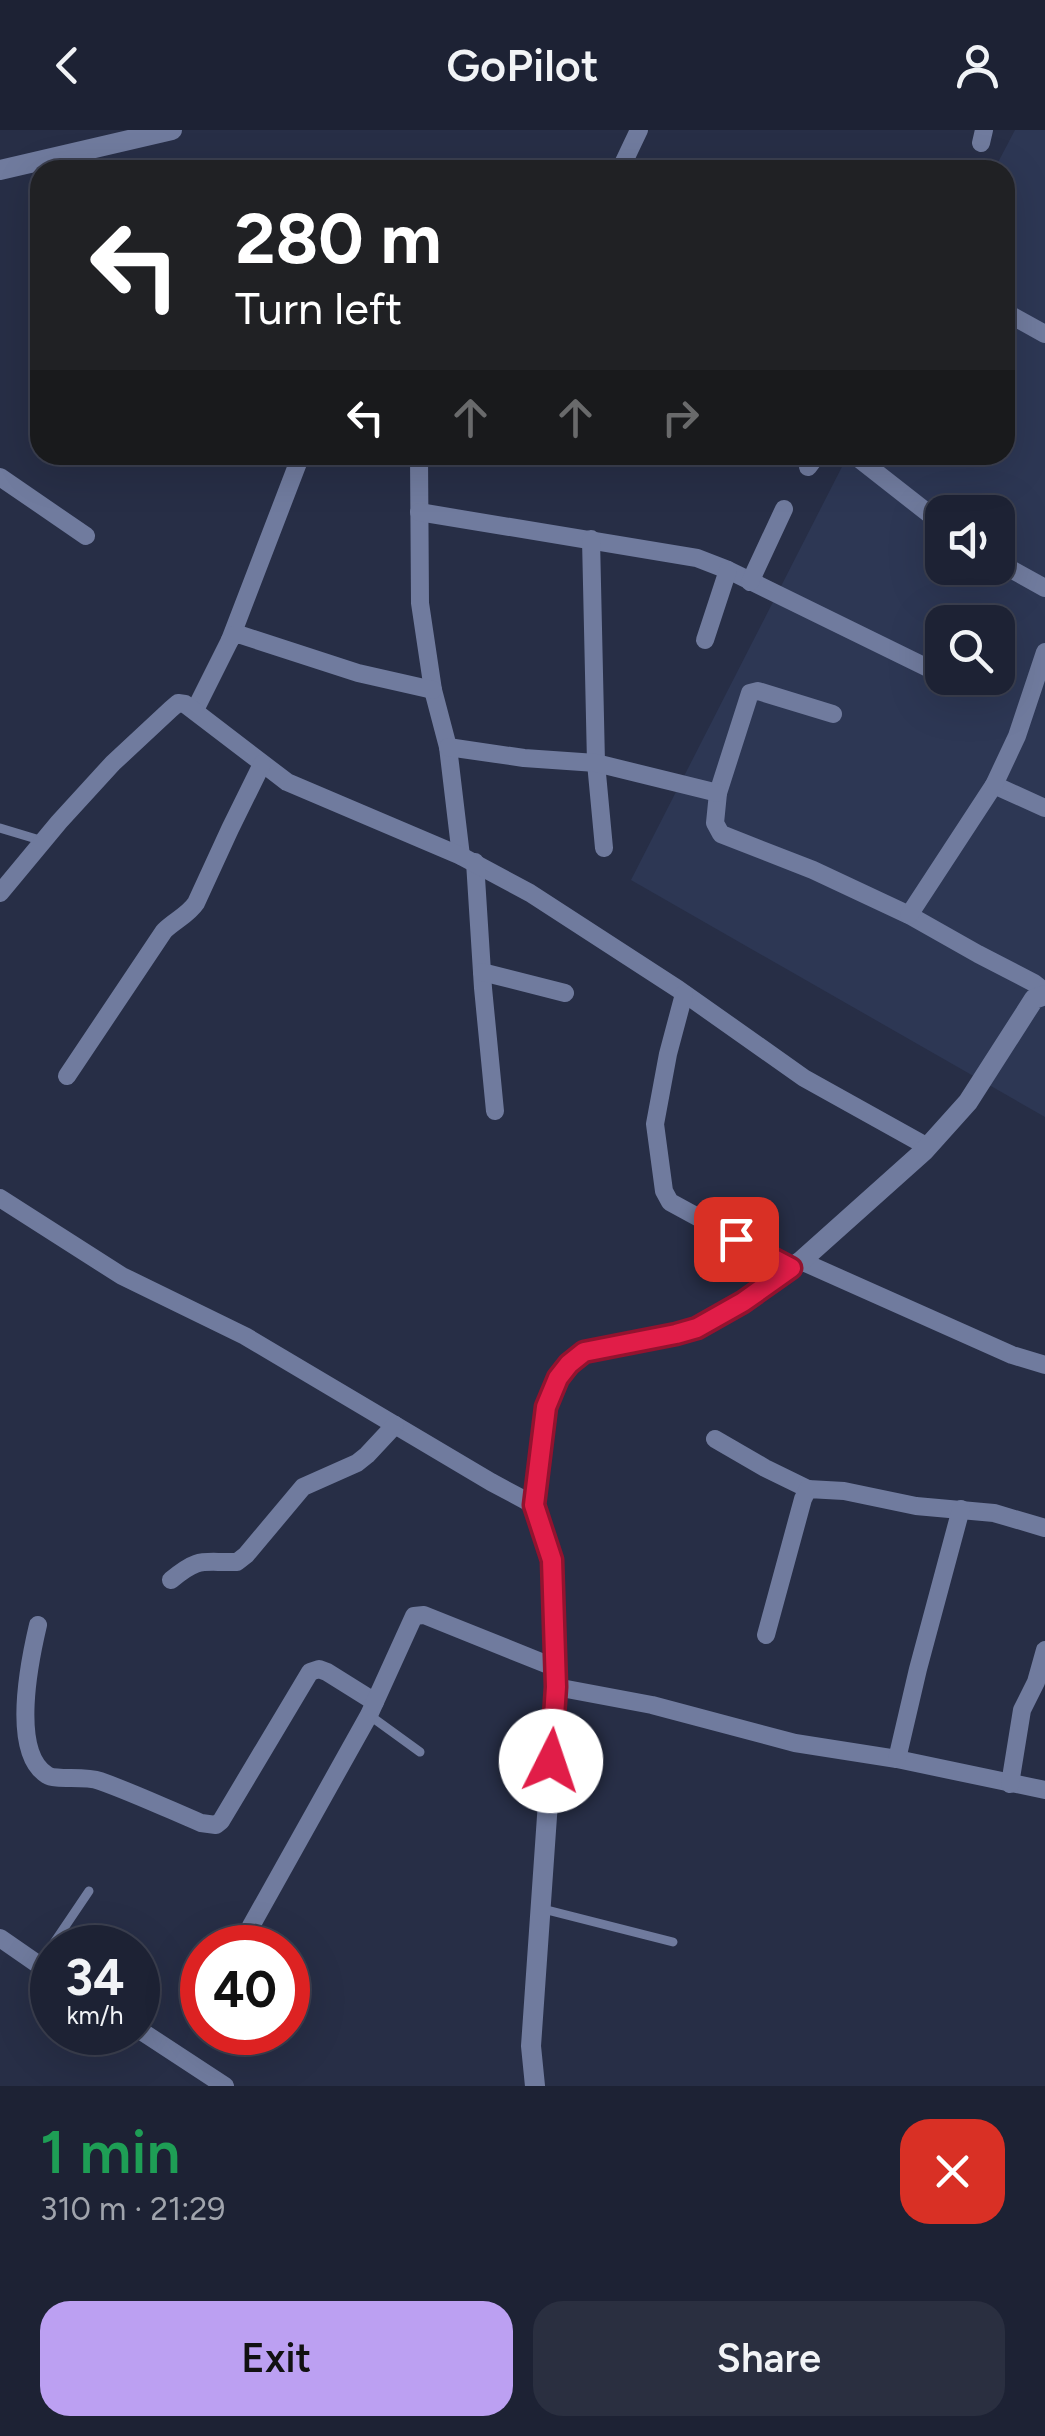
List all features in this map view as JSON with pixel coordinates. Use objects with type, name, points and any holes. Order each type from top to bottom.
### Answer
[{"type":"street","points":[[43,160],[172,130]]},
{"type":"street","points":[[625,160],[639,130]]},
{"type":"street","points":[[0,170],[30,163]]},
{"type":"street","points":[[1015,318],[1045,334]]},
{"type":"street","points":[[196,710],[230,640],[296,465]]},
{"type":"street","points":[[419,465],[420,603],[433,690],[448,747],[468,859],[495,1111]]},
{"type":"street","points":[[867,465],[925,511]]},
{"type":"street","points":[[0,477],[86,536]]},
{"type":"street","points":[[750,582],[784,508]]},
{"type":"street","points":[[420,512],[696,558],[925,667]]},
{"type":"street","points":[[590,539],[596,763],[604,848]]},
{"type":"street","points":[[706,640],[728,570]]},
{"type":"street","points":[[1015,571],[1045,588]]},
{"type":"street","points":[[230,640],[234,635],[242,635],[321,662],[433,690]]},
{"type":"street","points":[[909,915],[994,785],[1044,662]]},
{"type":"street","points":[[536,2086],[531,2046],[556,1678],[552,1560],[534,1505],[546,1407],[558,1378],[584,1352],[697,1328],[743,1302],[796,1264],[928,1147],[968,1102],[1034,999],[1045,994],[1034,983],[909,915],[721,834],[715,823],[718,793],[750,693],[758,691],[832,714]]},
{"type":"street","points":[[0,893],[113,763],[170,709],[185,704],[287,782],[468,859],[530,893],[804,1078],[928,1147]]},
{"type":"street","points":[[448,747],[596,763],[718,793]]},
{"type":"street","points":[[68,1076],[164,932],[196,903],[262,764]]},
{"type":"street","points":[[994,785],[1045,808]]},
{"type":"street","points":[[482,972],[565,993]]},
{"type":"street","points":[[684,994],[654,1124],[664,1190],[670,1202],[796,1264],[1012,1355],[1045,1365]]},
{"type":"street","points":[[0,1198],[122,1276],[245,1336],[534,1505]]},
{"type":"street","points":[[171,1580],[190,1564],[211,1560],[237,1562],[303,1486],[357,1462],[394,1425]]},
{"type":"street","points":[[716,1439],[808,1489],[916,1506],[994,1513],[1045,1528]]},
{"type":"street","points":[[766,1635],[802,1499],[808,1489]]},
{"type":"street","points":[[897,1760],[961,1509]]},
{"type":"street","points":[[252,1925],[372,1709],[414,1616],[424,1615],[556,1678],[652,1706],[796,1743],[1045,1790]]},
{"type":"street","points":[[38,1625],[24,1712],[27,1736],[38,1767],[54,1778],[76,1776],[100,1781],[202,1823],[216,1825],[221,1820],[310,1672],[327,1672],[372,1709]]},
{"type":"street","points":[[1010,1784],[1022,1710],[1036,1682],[1045,1650]]},
{"type":"street","points":[[0,1938],[30,1958]]},
{"type":"street","points":[[160,2043],[225,2086]]},
{"type":"lane","points":[[0,828],[43,842]]},
{"type":"lane","points":[[372,1709],[420,1752]]},
{"type":"lane","points":[[70,1925],[89,1891]]},
{"type":"lane","points":[[540,1909],[672,1942]]},
{"type":"shaded area","points":[[1015,130],[1045,130],[1045,1117],[631,880],[843,465],[1015,465],[1015,160],[999,160]]},
{"type":"route","points":[[551,1761],[556,1687],[552,1560],[534,1505],[546,1407],[558,1378],[584,1352],[697,1328],[791,1268],[736,1239]]}]
